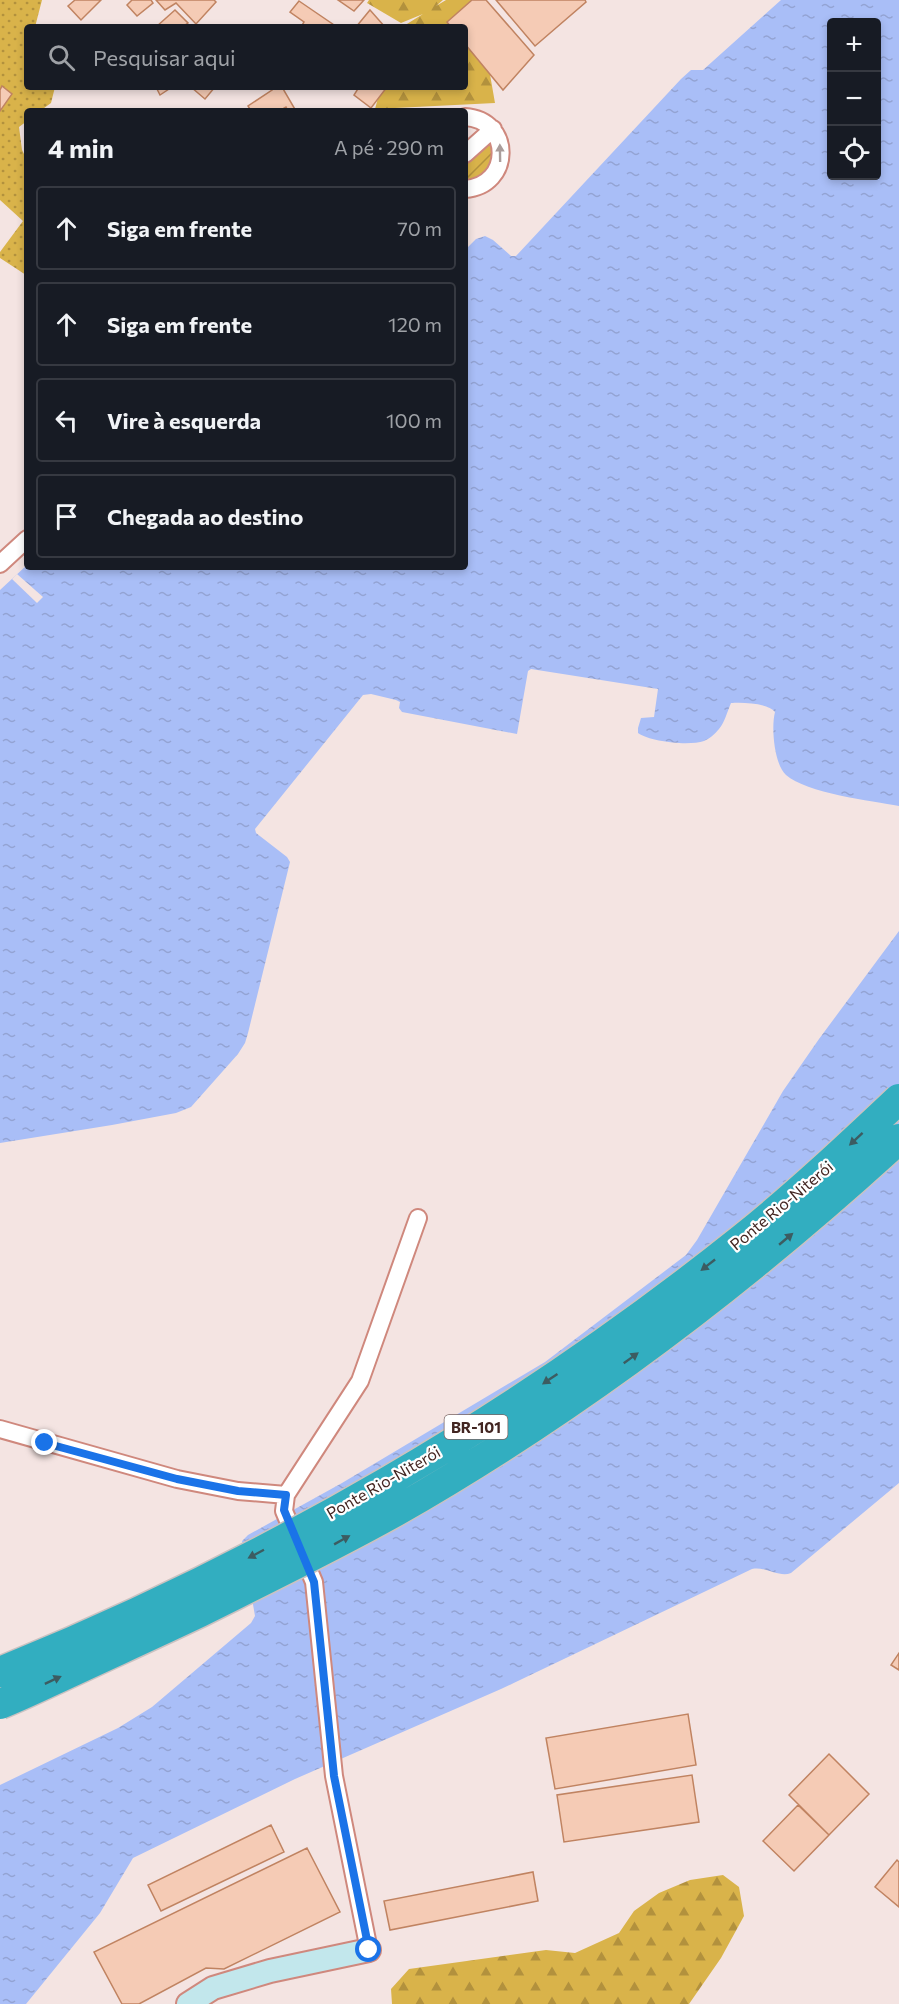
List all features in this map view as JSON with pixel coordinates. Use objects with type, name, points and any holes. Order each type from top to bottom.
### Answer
[{"type":"highway","name":"Ponte Rio-Niterói","points":[[0,1672],[150,1606],[236,1564],[370,1491],[494,1417],[600,1346],[743,1238],[830,1164],[899,1099]]},
{"type":"highway","name":"Ponte Rio-Niterói","points":[[0,1704],[168,1627],[296,1564],[392,1513],[514,1438],[603,1379],[748,1270],[899,1139]]},
{"type":"street","points":[[468,118],[484,122],[493,129],[499,140],[501,152],[500,164],[494,175],[484,183],[468,189]]},
{"type":"street","points":[[468,151],[493,129]]},
{"type":"street","points":[[0,564],[24,542]]},
{"type":"street","points":[[285,1503],[360,1381],[418,1218]]},
{"type":"street","points":[[0,1429],[177,1479],[285,1503]]},
{"type":"street","points":[[188,2004],[213,1988],[270,1971],[369,1950],[334,1776],[314,1582],[285,1503]]},
{"type":"green space","points":[[0,0],[42,0],[36,24],[24,24],[24,90],[54,90],[51,103],[44,108],[24,108],[24,123],[19,127],[24,154],[24,274],[0,258],[0,252],[23,221],[0,200]]},
{"type":"green space","points":[[369,0],[443,0],[436,6],[446,0],[477,0],[495,103],[375,108],[380,90],[468,90],[468,24],[407,24],[423,14],[401,23],[367,3]]},
{"type":"green space","points":[[492,134],[496,141],[491,173],[468,184],[468,156]]},
{"type":"green space","points":[[723,1875],[739,1887],[744,1916],[721,1958],[689,2004],[392,2004],[391,1989],[409,1969],[546,1950],[575,1953],[619,1933],[634,1911],[659,1893],[690,1880]]},
{"type":"water","points":[[781,0],[899,0],[899,806],[808,787],[786,775],[779,763],[774,745],[775,712],[761,705],[731,703],[723,723],[712,736],[704,741],[680,743],[652,739],[638,733],[641,718],[654,717],[658,689],[531,669],[528,671],[517,734],[402,712],[399,708],[400,702],[396,700],[371,694],[363,695],[255,829],[256,833],[287,857],[290,862],[248,1033],[238,1054],[191,1107],[176,1113],[0,1143],[0,590],[24,568],[24,570],[468,570],[468,247],[476,239],[485,236],[511,256],[516,256],[691,70],[703,70]]},
{"type":"water","points":[[899,931],[899,1483],[791,1573],[782,1574],[752,1569],[501,1689],[295,1779],[133,1858],[100,1913],[26,2004],[0,2004],[0,1785],[118,1728],[152,1707],[251,1623],[255,1616],[242,1541],[248,1535],[342,1483],[545,1362],[686,1255],[697,1240],[783,1091]]},
{"type":"pier","points":[[17,574],[43,597],[37,603],[12,579]]},
{"type":"building","points":[[75,0],[101,0],[81,20],[68,6]]},
{"type":"building","points":[[132,0],[151,0],[153,3],[137,16],[127,5]]},
{"type":"building","points":[[156,0],[214,0],[216,2],[196,24],[176,3],[165,10]]},
{"type":"building","points":[[338,0],[364,0],[354,11]]},
{"type":"building","points":[[472,0],[486,0],[534,55],[503,90],[468,48],[468,24],[449,24],[447,22]]},
{"type":"building","points":[[496,0],[585,0],[586,2],[535,46]]},
{"type":"building","points":[[299,1],[333,24],[303,24],[304,22],[290,12]]},
{"type":"building","points":[[175,10],[188,23],[186,24],[159,24]]},
{"type":"building","points":[[370,10],[382,24],[358,24]]},
{"type":"building","points":[[2,86],[12,94],[0,111],[0,90]]},
{"type":"building","points":[[158,90],[168,90],[160,95]]},
{"type":"building","points":[[194,90],[212,90],[205,99]]},
{"type":"building","points":[[272,90],[284,90],[294,108],[249,108],[248,106]]},
{"type":"building","points":[[357,90],[385,90],[371,108],[354,95]]},
{"type":"building","points":[[899,1653],[899,1670],[891,1665]]},
{"type":"building","points":[[688,1714],[696,1765],[555,1789],[546,1738]]},
{"type":"building","points":[[829,1754],[869,1794],[829,1835],[789,1795]]},
{"type":"building","points":[[692,1775],[699,1822],[564,1842],[557,1795]]},
{"type":"building","points":[[798,1805],[829,1835],[794,1871],[763,1841]]},
{"type":"building","points":[[271,1825],[284,1852],[161,1911],[148,1885]]},
{"type":"building","points":[[307,1848],[340,1912],[224,1969],[206,1968],[139,2004],[122,2004],[94,1952]]},
{"type":"building","points":[[897,1860],[899,1862],[899,1907],[875,1887]]},
{"type":"building","points":[[533,1872],[538,1901],[390,1930],[384,1901]]},
{"type":"route","points":[[45,1443],[177,1479],[238,1491],[286,1495],[284,1510],[314,1582],[334,1776],[369,1950]]}]
